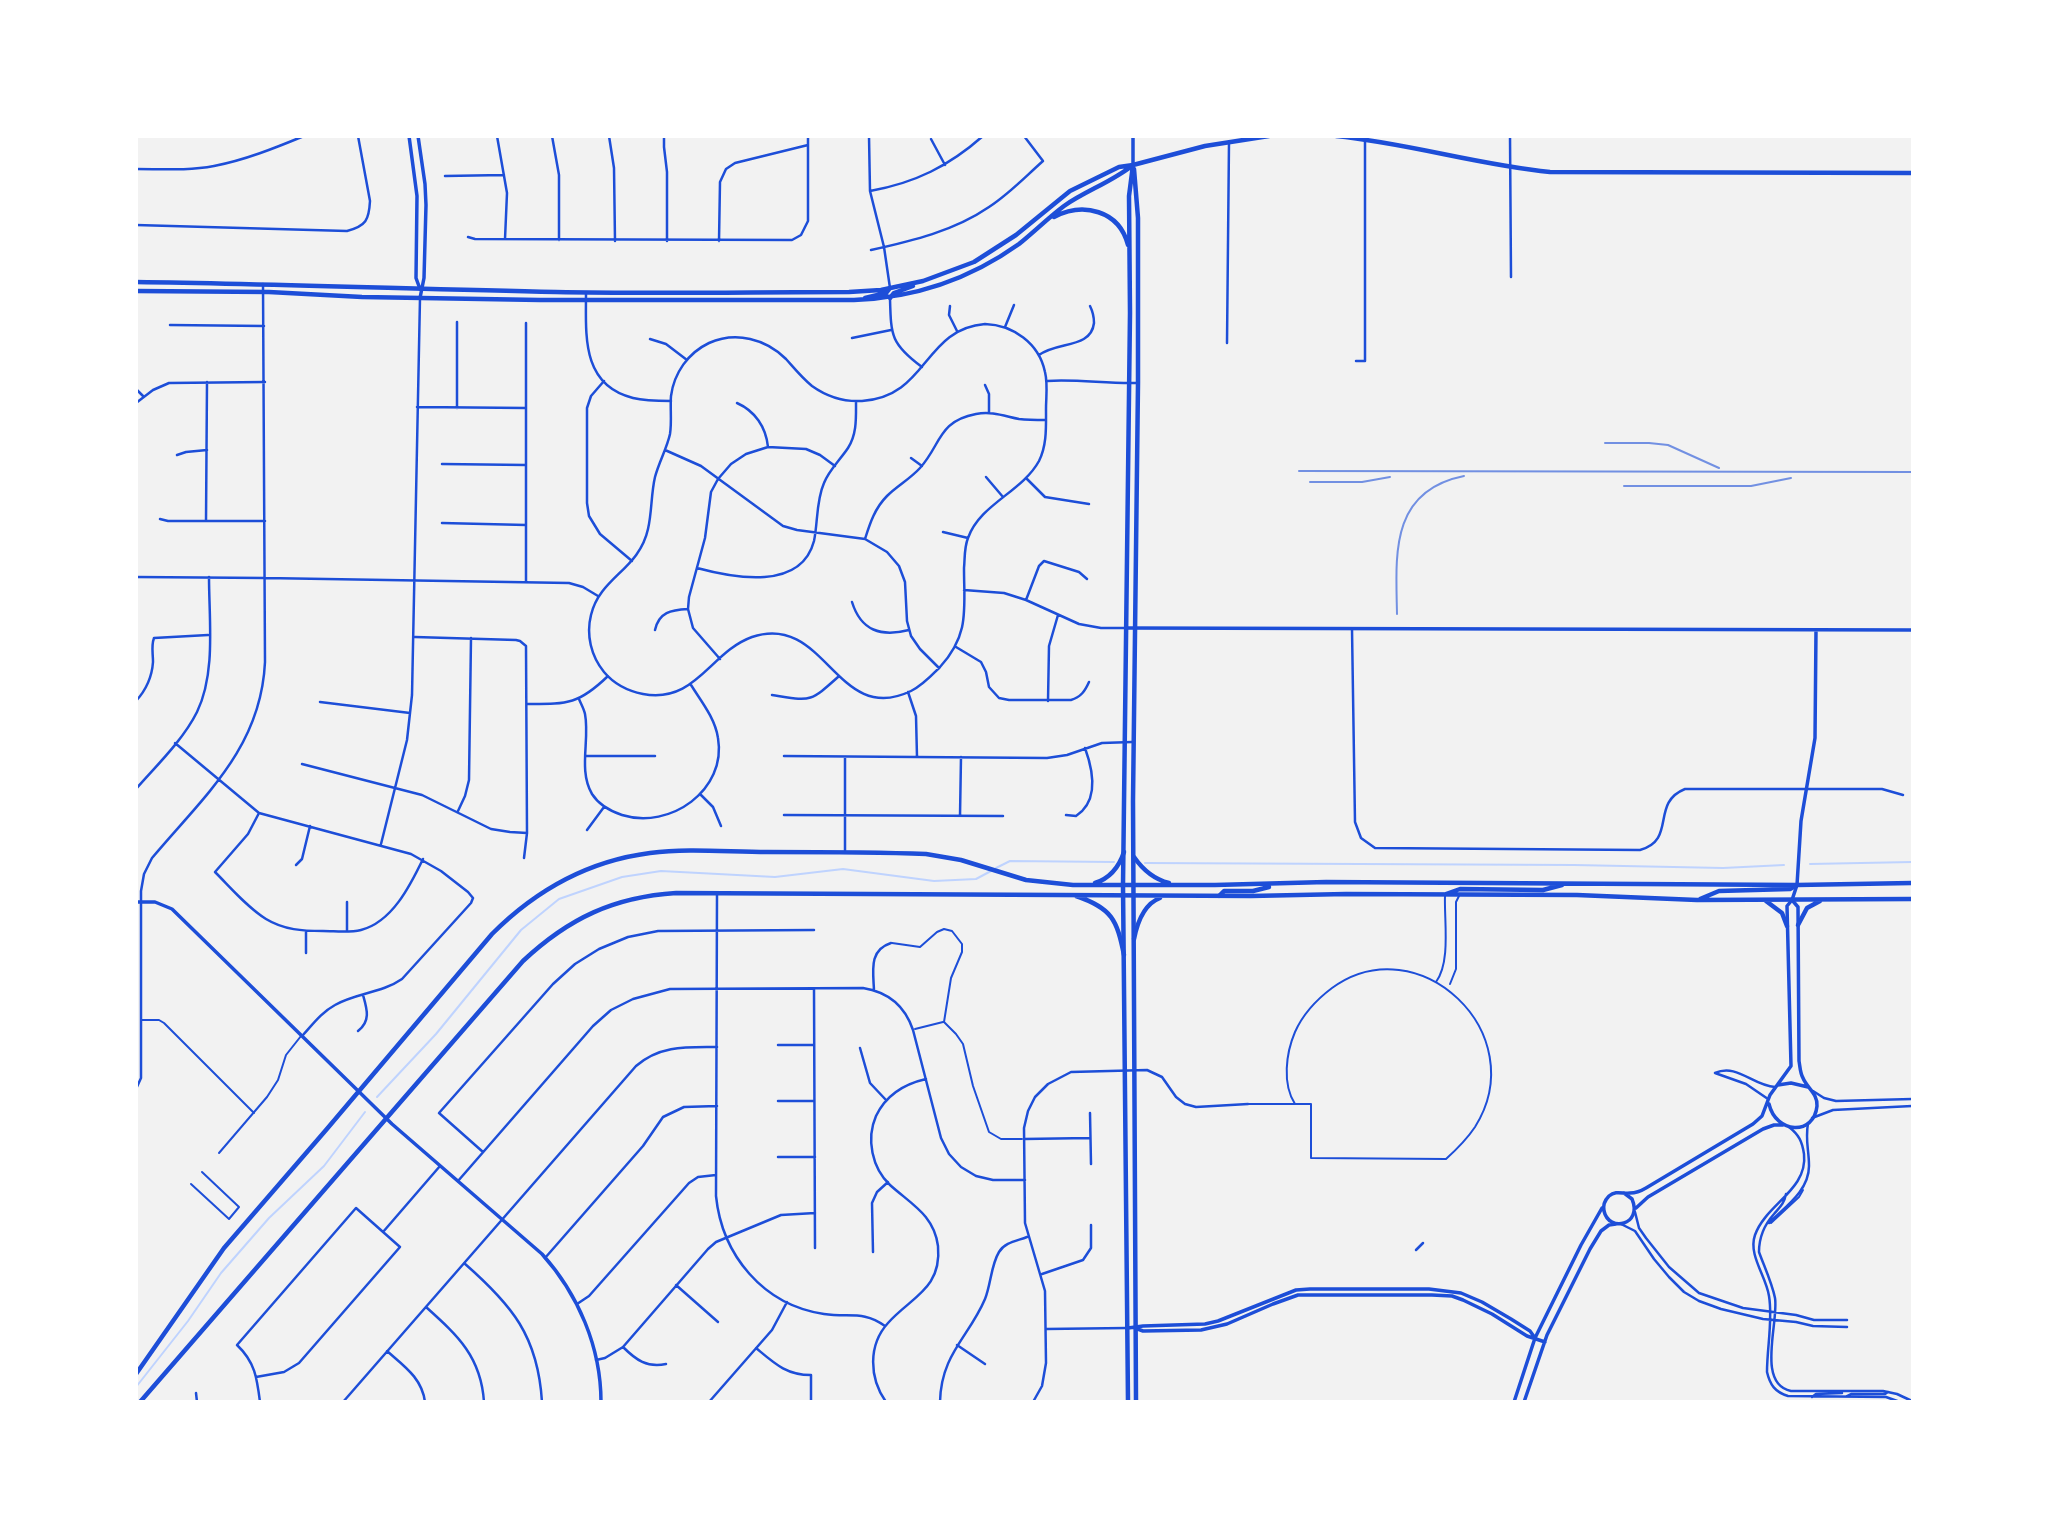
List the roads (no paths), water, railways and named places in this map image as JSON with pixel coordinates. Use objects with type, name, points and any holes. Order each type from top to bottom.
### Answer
[{"type":"main road","points":[[890,298],[894,293],[988,254],[1070,191],[1119,167],[1184,151],[1269,136]]},
{"type":"main road","points":[[1336,136],[1550,172],[1913,173]]},
{"type":"main road","points":[[136,291],[586,300],[890,298],[938,286],[979,268],[1017,245],[1077,197],[1133,165]]},
{"type":"main road","points":[[1128,1402],[1123,885],[1129,196],[1133,165]]},
{"type":"main road","points":[[1133,165],[1138,218],[1133,742],[1136,1402]]},
{"type":"main road","points":[[1047,220],[1075,209],[1100,213],[1119,226],[1130,254]]},
{"type":"main road","points":[[136,282],[586,292],[849,292],[923,281]]},
{"type":"main road","points":[[854,300],[886,293],[890,288]]},
{"type":"main road","points":[[136,1374],[224,1248],[492,934],[511,915],[556,883],[604,863],[675,851],[845,852],[926,854],[981,865],[1013,877],[1049,884],[1913,883]]},
{"type":"main road","points":[[1092,885],[1111,875],[1124,852]]},
{"type":"main road","points":[[1134,857],[1154,878],[1180,885]]},
{"type":"main road","points":[[1219,896],[1224,891],[1260,890],[1276,884]]},
{"type":"main road","points":[[1445,895],[1460,889],[1543,890],[1566,884]]},
{"type":"main road","points":[[1698,900],[1718,891],[1790,889],[1797,884]]},
{"type":"main road","points":[[140,1402],[523,961],[566,926],[604,907],[639,897],[677,893],[1913,899]]},
{"type":"main road","points":[[1072,895],[1093,902],[1108,912],[1120,935],[1124,955]]},
{"type":"main road","points":[[1134,939],[1139,920],[1151,902],[1170,896]]},
{"type":"main road","points":[[1798,925],[1807,908],[1824,899]]},
{"type":"main road","points":[[1762,900],[1782,912],[1787,926]]},
{"type":"street","points":[[136,169],[213,166],[232,162],[304,136]]},
{"type":"street","points":[[136,225],[347,231],[359,228],[365,223],[370,201],[358,136]]},
{"type":"street","points":[[409,136],[417,188],[416,278],[420,289]]},
{"type":"street","points":[[381,844],[407,740],[411,713],[420,289],[424,278],[426,195],[418,136]]},
{"type":"street","points":[[497,136],[506,193],[505,239]]},
{"type":"street","points":[[552,136],[559,175],[559,240]]},
{"type":"street","points":[[608,136],[614,168],[615,241]]},
{"type":"street","points":[[664,136],[667,241]]},
{"type":"street","points":[[468,237],[615,241],[788,241],[802,235],[808,221],[808,136]]},
{"type":"street","points":[[869,136],[870,191],[884,247],[890,288]]},
{"type":"street","points":[[870,191],[899,184],[946,165],[984,136]]},
{"type":"street","points":[[871,250],[916,240],[960,223],[1002,198],[1043,160],[1024,136]]},
{"type":"street","points":[[1133,136],[1133,165]]},
{"type":"street","points":[[1510,136],[1511,277]]},
{"type":"street","points":[[931,139],[946,165]]},
{"type":"street","points":[[1356,360],[1365,360],[1365,140]]},
{"type":"street","points":[[1227,343],[1229,142]]},
{"type":"street","points":[[719,241],[720,182],[726,169],[735,163],[808,145]]},
{"type":"street","points":[[445,176],[504,175]]},
{"type":"street","points":[[136,1089],[141,1078],[139,902],[144,874],[152,858],[231,763],[245,741],[260,703],[265,669],[264,284]]},
{"type":"street","points":[[586,292],[588,351],[593,366],[604,381],[618,392],[635,399],[671,401]]},
{"type":"street","points":[[890,298],[891,330],[901,350],[922,367]]},
{"type":"street","points":[[1005,327],[1014,305]]},
{"type":"street","points":[[950,306],[949,315],[957,331]]},
{"type":"street","points":[[1039,355],[1050,348],[1077,342],[1088,336],[1094,322],[1090,306]]},
{"type":"street","points":[[457,322],[457,408]]},
{"type":"street","points":[[526,323],[526,582]]},
{"type":"street","points":[[981,324],[1005,327],[1026,339],[1039,355],[1047,381],[1046,440],[1037,464],[1026,478],[977,521],[968,538],[963,624],[956,647],[939,668],[908,692],[884,697],[867,695],[838,677],[808,645],[783,635],[766,634],[748,639],[732,649],[691,685],[674,693],[647,695],[629,690],[608,676],[597,662],[589,638],[590,619],[598,596],[640,551],[647,533],[656,475],[670,432],[673,384],[687,360],[701,348],[718,340],[735,337],[752,339],[778,352],[805,380],[820,391],[856,401],[893,393],[910,381],[942,342],[957,331],[981,324]]},
{"type":"street","points":[[170,325],[264,326]]},
{"type":"street","points":[[852,338],[891,330]]},
{"type":"street","points":[[650,339],[666,344],[687,360]]},
{"type":"street","points":[[1047,381],[1074,379],[1138,383]]},
{"type":"street","points":[[604,381],[591,396],[587,408],[587,510],[596,529],[632,561]]},
{"type":"street","points":[[206,521],[207,382]]},
{"type":"street","points":[[136,403],[153,390],[169,383],[265,382]]},
{"type":"street","points":[[985,385],[989,394],[989,413]]},
{"type":"street","points":[[136,389],[143,397]]},
{"type":"street","points":[[698,568],[735,577],[782,574],[793,570],[805,558],[813,545],[823,485],[852,441],[856,427],[856,401]]},
{"type":"street","points":[[737,403],[746,407],[763,426],[768,447]]},
{"type":"street","points":[[417,407],[526,408]]},
{"type":"street","points":[[865,539],[881,502],[922,466],[940,436],[951,425],[967,416],[989,413],[1046,420]]},
{"type":"street","points":[[720,660],[693,628],[688,609],[688,597],[705,538],[710,496],[718,479],[731,464],[746,454],[768,447],[806,449],[835,466]]},
{"type":"street","points":[[177,455],[206,450]]},
{"type":"street","points":[[664,450],[701,466],[783,526],[865,539],[887,552],[903,573],[907,590],[909,630],[919,649],[939,668]]},
{"type":"street","points":[[911,458],[922,466]]},
{"type":"street","points":[[442,464],[526,466]]},
{"type":"street","points":[[986,477],[1003,497]]},
{"type":"street","points":[[1026,478],[1045,497],[1089,504]]},
{"type":"street","points":[[160,519],[265,522]]},
{"type":"street","points":[[442,523],[526,525]]},
{"type":"street","points":[[943,531],[968,538]]},
{"type":"street","points":[[1026,600],[1039,566],[1044,561],[1079,572],[1087,579]]},
{"type":"street","points":[[136,577],[575,584],[598,596]]},
{"type":"street","points":[[136,789],[194,718],[204,693],[208,670],[209,578]]},
{"type":"street","points":[[964,590],[992,591],[1026,600],[1090,626],[1126,628],[1913,630]]},
{"type":"street","points":[[852,602],[855,611],[874,630],[891,634],[909,630]]},
{"type":"street","points":[[655,630],[658,620],[666,612],[688,609]]},
{"type":"street","points":[[1048,701],[1049,646],[1058,615]]},
{"type":"street","points":[[1352,629],[1355,822],[1361,838],[1375,848],[1640,850],[1659,838],[1667,803],[1675,794],[1685,789],[1882,789],[1903,795]]},
{"type":"street","points":[[1514,1402],[1535,1338],[1607,1198],[1612,1194],[1638,1192],[1646,1188],[1753,1125],[1762,1116],[1770,1095],[1788,1072],[1792,1060],[1788,1011],[1787,906],[1797,884],[1801,824],[1815,738],[1816,630]]},
{"type":"street","points":[[136,701],[146,689],[151,674],[154,638],[209,635]]},
{"type":"street","points":[[414,637],[516,640],[524,643],[527,653],[527,833],[524,858]]},
{"type":"street","points":[[457,812],[469,780],[471,638]]},
{"type":"street","points":[[956,647],[981,663],[989,687],[999,698],[1009,701],[1076,699],[1085,691],[1089,682]]},
{"type":"street","points":[[527,704],[563,703],[579,699],[595,689],[608,676]]},
{"type":"street","points":[[772,695],[813,698],[838,677]]},
{"type":"street","points":[[579,699],[586,717],[587,783],[594,797],[604,807],[627,817],[659,817],[678,810],[700,794],[715,770],[719,746],[712,720],[691,685]]},
{"type":"street","points":[[908,692],[916,716],[917,757]]},
{"type":"street","points":[[320,702],[411,713]]},
{"type":"street","points":[[784,756],[1047,758],[1067,755],[1102,743],[1133,742]]},
{"type":"street","points":[[175,743],[259,813],[381,844],[423,859],[448,875],[475,898],[405,977],[391,986],[331,1007],[302,1036]]},
{"type":"street","points":[[1066,815],[1081,814],[1089,799],[1093,776],[1085,748]]},
{"type":"street","points":[[586,756],[655,756]]},
{"type":"street","points":[[845,757],[845,852]]},
{"type":"street","points":[[961,757],[961,816]]},
{"type":"street","points":[[302,764],[422,795],[491,829],[527,833]]},
{"type":"street","points":[[700,794],[713,807],[721,826]]},
{"type":"street","points":[[587,830],[604,807]]},
{"type":"street","points":[[259,813],[248,834],[215,872],[263,918],[281,926],[306,931],[363,929],[383,918],[405,892],[423,859]]},
{"type":"street","points":[[784,815],[1003,816]]},
{"type":"street","points":[[296,865],[302,859],[310,827]]},
{"type":"street","points":[[717,894],[716,1175],[718,1209],[726,1238],[738,1260],[755,1281],[787,1303],[822,1314],[870,1317],[885,1326]]},
{"type":"street","points":[[1767,1226],[1804,1186],[1809,1166],[1806,1139],[1817,1106],[1815,1094],[1803,1078],[1799,1061],[1798,907],[1792,900]]},
{"type":"street","points":[[139,902],[161,904],[172,909],[387,1119],[545,1258],[577,1304],[588,1330],[596,1360],[601,1402]]},
{"type":"street","points":[[347,902],[347,931]]},
{"type":"street","points":[[483,1152],[439,1113],[564,973],[599,949],[628,937],[659,931],[814,930]]},
{"type":"street","points":[[306,931],[306,953]]},
{"type":"street","points":[[874,990],[874,958],[879,949],[891,943]]},
{"type":"street","points":[[458,1181],[593,1026],[611,1010],[633,999],[670,989],[863,988],[884,994],[897,1003],[907,1015],[941,1138],[954,1160],[968,1172],[984,1178],[1025,1180]]},
{"type":"street","points":[[814,989],[815,1248]]},
{"type":"street","points":[[358,1031],[367,1016],[363,995]]},
{"type":"street","points":[[778,1045],[814,1045]]},
{"type":"street","points":[[343,1402],[642,1060],[665,1049],[717,1048]]},
{"type":"street","points":[[860,1048],[870,1083],[886,1100]]},
{"type":"street","points":[[1033,1402],[1045,1377],[1046,1329],[1042,1274],[1025,1223],[1024,1128],[1035,1097],[1048,1084],[1063,1075],[1079,1071],[1147,1070],[1166,1080],[1176,1097],[1190,1106],[1248,1104]]},
{"type":"street","points":[[1913,1099],[1836,1101],[1791,1083],[1776,1086],[1758,1084],[1746,1075],[1720,1071],[1715,1073],[1759,1091],[1769,1101],[1772,1115],[1799,1136],[1802,1142],[1804,1165],[1798,1181],[1769,1213],[1755,1236],[1754,1252],[1769,1294],[1769,1312],[1773,1320],[1774,1380],[1780,1388],[1791,1391],[1888,1392],[1913,1401]]},
{"type":"street","points":[[886,1402],[877,1385],[873,1368],[876,1342],[885,1326],[929,1285],[936,1269],[938,1252],[934,1229],[925,1214],[888,1182],[876,1164],[871,1139],[877,1115],[886,1100],[906,1085],[926,1079]]},
{"type":"street","points":[[778,1101],[814,1101]]},
{"type":"street","points":[[545,1258],[643,1146],[663,1117],[684,1107],[717,1106]]},
{"type":"street","points":[[1789,1128],[1803,1126],[1836,1110],[1913,1106]]},
{"type":"street","points":[[1090,1112],[1091,1164]]},
{"type":"street","points":[[1524,1402],[1545,1342],[1601,1231],[1609,1225],[1631,1219],[1648,1197],[1763,1129],[1783,1125]]},
{"type":"street","points":[[1024,1139],[1090,1138]]},
{"type":"street","points":[[778,1157],[815,1157]]},
{"type":"street","points":[[383,1231],[440,1166]]},
{"type":"street","points":[[577,1304],[589,1296],[689,1183],[698,1177],[716,1175]]},
{"type":"street","points":[[873,1252],[872,1203],[877,1192],[888,1182]]},
{"type":"street","points":[[1623,1193],[1632,1199],[1639,1227],[1646,1238],[1669,1267],[1699,1293],[1743,1308],[1814,1320],[1847,1320]]},
{"type":"street","points":[[1786,1194],[1785,1203],[1771,1217],[1760,1238],[1759,1252],[1775,1297],[1767,1371],[1774,1389],[1788,1396],[1886,1397],[1900,1402]]},
{"type":"street","points":[[1604,1206],[1607,1218],[1635,1231],[1654,1259],[1684,1292],[1699,1301],[1721,1310],[1763,1319],[1813,1326],[1847,1327]]},
{"type":"street","points":[[256,1377],[284,1372],[299,1363],[400,1247],[356,1208],[237,1345],[250,1359],[260,1402]]},
{"type":"street","points":[[596,1360],[605,1358],[623,1347],[712,1245],[781,1215],[815,1213]]},
{"type":"street","points":[[1042,1274],[1083,1260],[1091,1248],[1091,1225]]},
{"type":"street","points":[[1755,1236],[1760,1238]]},
{"type":"street","points":[[940,1402],[943,1373],[983,1303],[1000,1250],[1028,1237]]},
{"type":"street","points":[[1416,1250],[1423,1243]]},
{"type":"street","points":[[464,1263],[502,1298],[519,1321],[535,1358],[542,1402]]},
{"type":"street","points":[[676,1285],[718,1322]]},
{"type":"street","points":[[1046,1329],[1201,1330],[1227,1324],[1298,1295],[1432,1295],[1452,1296],[1463,1300],[1527,1336],[1545,1342]]},
{"type":"street","points":[[709,1402],[776,1323],[787,1303]]},
{"type":"street","points":[[426,1307],[467,1347],[480,1376],[484,1402]]},
{"type":"street","points":[[957,1345],[985,1364]]},
{"type":"street","points":[[623,1347],[634,1358],[646,1364],[666,1364]]},
{"type":"street","points":[[756,1348],[785,1371],[811,1375],[811,1402]]},
{"type":"street","points":[[387,1351],[418,1380],[425,1402]]},
{"type":"street","points":[[1812,1397],[1815,1394],[1846,1392]]},
{"type":"street","points":[[1846,1397],[1851,1394],[1888,1392]]},
{"type":"street","points":[[196,1394],[197,1402]]},
{"type":"lane","points":[[1436,982],[1442,973],[1444,958],[1445,895]]},
{"type":"lane","points":[[1450,984],[1456,969],[1456,902],[1459,895],[1463,895]]},
{"type":"lane","points":[[891,943],[920,947],[944,929],[952,931],[961,940],[962,952],[953,973],[944,1022]]},
{"type":"lane","points":[[1248,1104],[1295,1104],[1311,1104],[1311,1158],[1446,1158],[1471,1133],[1481,1116],[1491,1084],[1486,1040],[1470,1010],[1457,996],[1436,982],[1409,973],[1378,970],[1355,976],[1327,992],[1304,1015],[1292,1039],[1287,1076],[1290,1096],[1295,1104]]},
{"type":"lane","points":[[139,1020],[159,1020],[164,1023],[254,1113]]},
{"type":"lane","points":[[913,1030],[944,1022]]},
{"type":"lane","points":[[944,1022],[957,1034],[962,1044],[989,1132],[1001,1139],[1024,1139]]},
{"type":"lane","points":[[219,1153],[273,1089],[289,1049],[302,1036]]},
{"type":"lane","points":[[191,1184],[229,1219],[239,1207],[202,1172]]},
{"type":"waterway","points":[[996,868],[1010,861],[1114,862]]},
{"type":"waterway","points":[[1810,864],[1912,862]]},
{"type":"waterway","points":[[1145,863],[1723,868],[1784,865]]},
{"type":"waterway","points":[[377,1097],[436,1034],[521,930],[559,899],[622,877],[661,871],[775,877],[843,869],[934,881],[976,879],[991,871]]},
{"type":"waterway","points":[[136,1387],[188,1321],[221,1273],[269,1218],[324,1166],[365,1112]]},
{"type":"railway","points":[[1605,443],[1668,445],[1719,468]]},
{"type":"railway","points":[[1299,471],[1912,472]]},
{"type":"railway","points":[[1397,614],[1398,549],[1402,529],[1410,511],[1422,496],[1440,484],[1464,476]]},
{"type":"railway","points":[[1310,482],[1362,482],[1390,477]]},
{"type":"railway","points":[[1624,486],[1751,486],[1791,478]]}]
